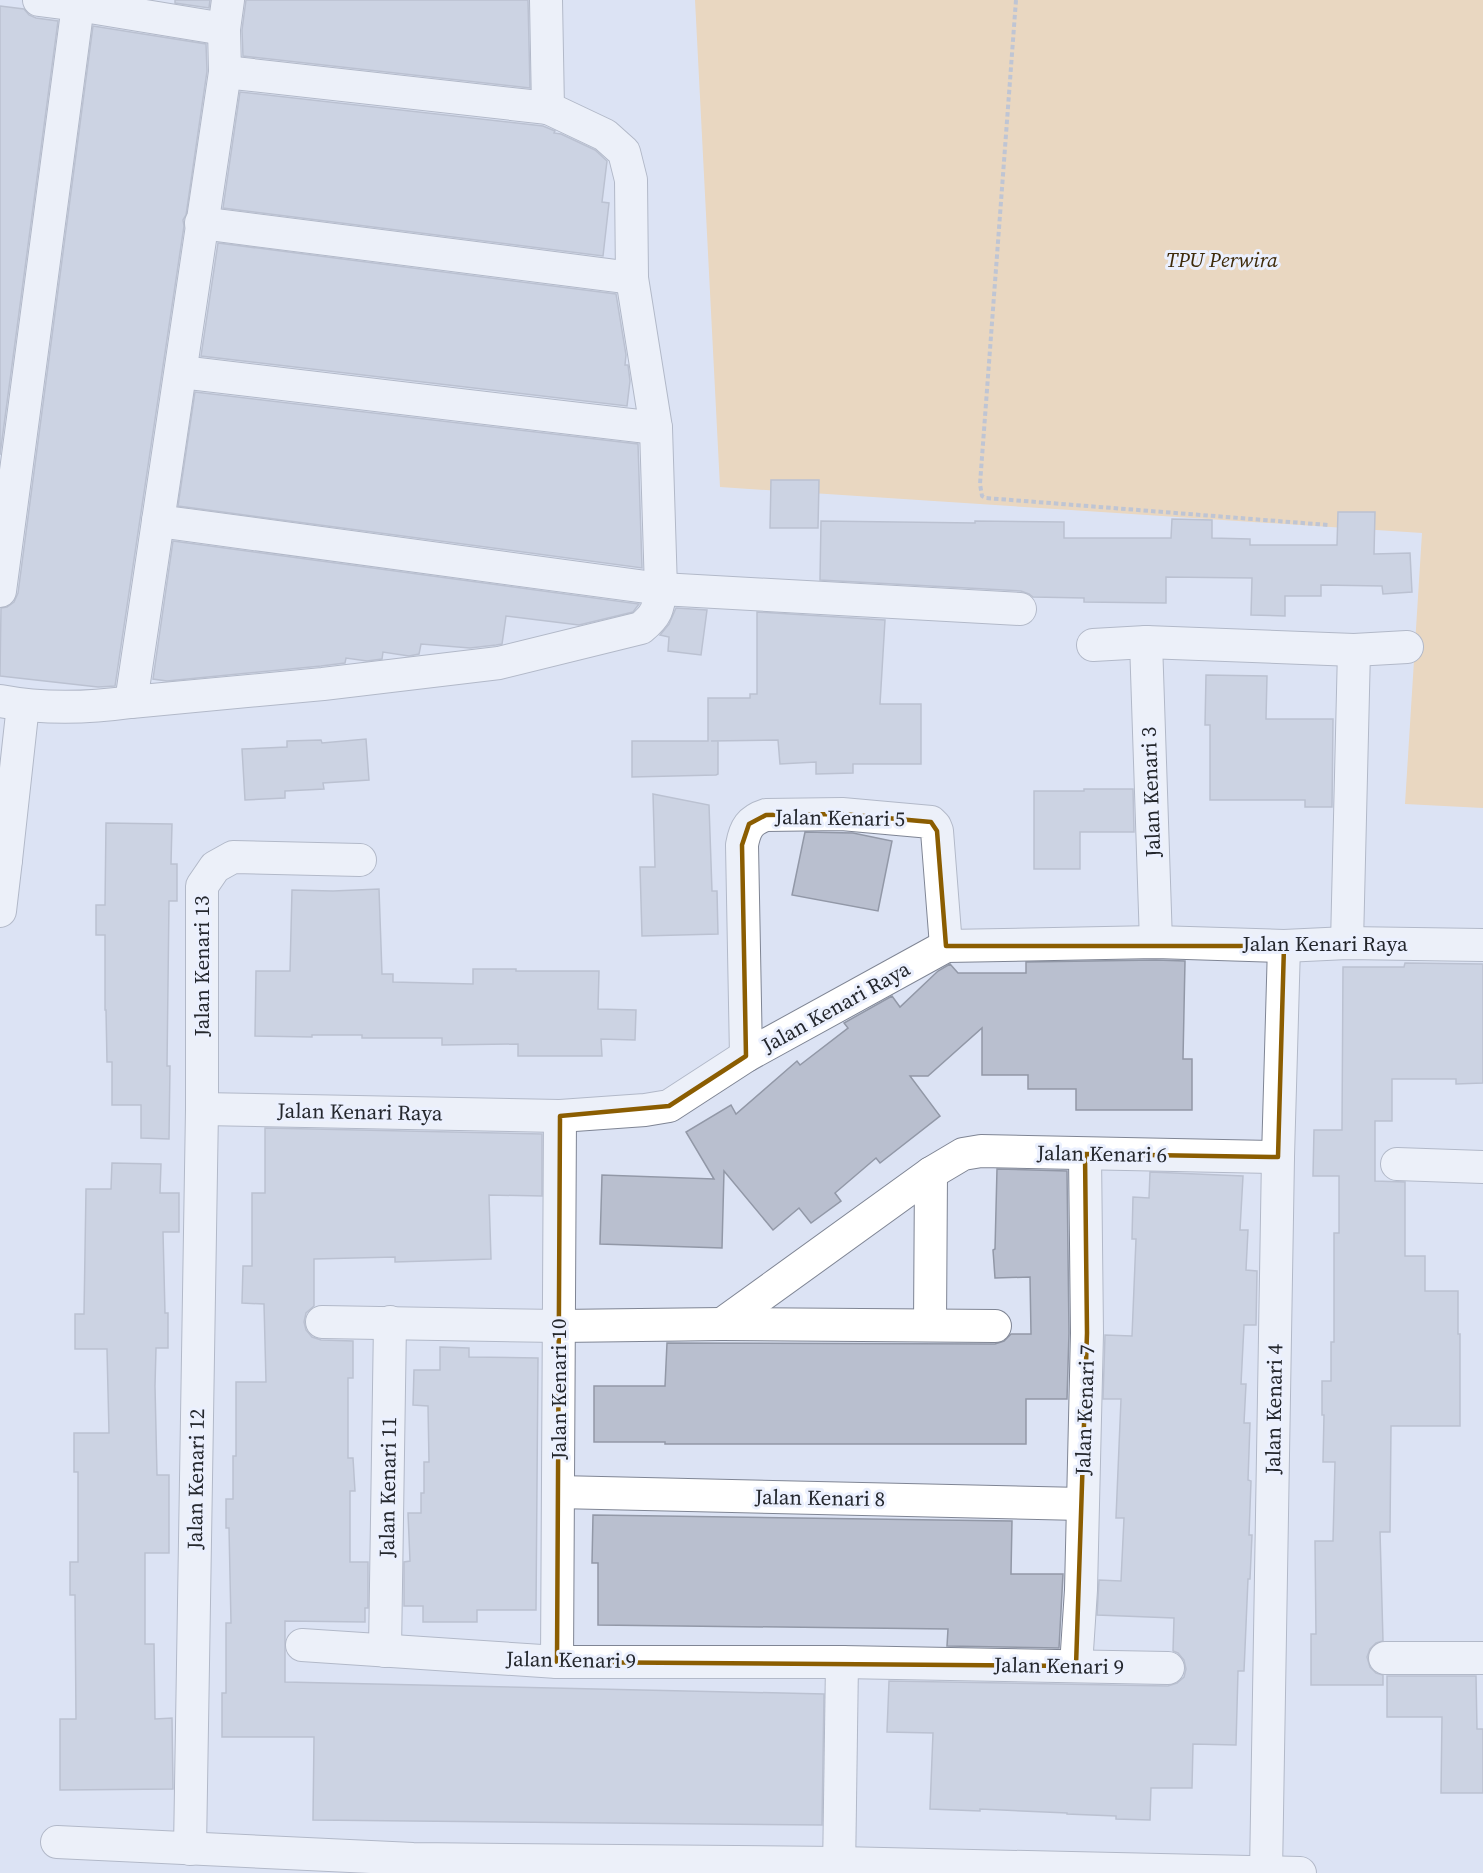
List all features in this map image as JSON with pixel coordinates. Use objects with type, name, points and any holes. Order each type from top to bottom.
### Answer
[{"type":"street","points":[[39,0],[78,5],[226,15],[225,72],[131,702]]},
{"type":"street","points":[[546,0],[548,108]]},
{"type":"street","points":[[0,591],[78,5]]},
{"type":"street","points":[[0,911],[11,703],[104,706],[499,663],[641,628],[652,620],[658,609],[661,589],[656,428],[632,278],[631,180],[624,152],[605,135],[548,108],[225,72]]},
{"type":"street","points":[[201,223],[632,278]]},
{"type":"street","points":[[181,372],[656,428]]},
{"type":"street","points":[[158,521],[661,589],[1020,609]]},
{"type":"street","points":[[1093,645],[1146,642],[1354,650],[1407,647]]},
{"type":"street","name":"Jalan Kenari 3","points":[[1146,642],[1156,942]]},
{"type":"street","points":[[1347,943],[1354,650]]},
{"type":"street","name":"Jalan Kenari 5","points":[[746,1056],[742,845],[744,833],[749,824],[757,818],[842,814],[931,822],[937,831],[946,946]]},
{"type":"street","name":"Jalan Kenari 13","points":[[202,1109],[202,886],[215,867],[233,857],[360,860]]},
{"type":"street","name":"Jalan Kenari Raya","points":[[202,1109],[560,1116],[669,1106],[746,1056],[946,946],[1156,942],[1284,946],[1347,943],[1483,945]]},
{"type":"street","name":"Jalan Kenari 4","points":[[1266,1873],[1278,1157],[1284,946]]},
{"type":"street","name":"Jalan Kenari 12","points":[[190,1849],[202,1109]]},
{"type":"street","name":"Jalan Kenari 10","points":[[557,1662],[560,1116]]},
{"type":"street","name":"Jalan Kenari 6","points":[[722,1324],[931,1173],[963,1154],[981,1151],[1278,1157]]},
{"type":"street","name":"Jalan Kenari 7","points":[[1076,1666],[1081,1590],[1087,1333],[1085,1154]]},
{"type":"street","points":[[1397,1164],[1483,1167]]},
{"type":"street","points":[[930,1325],[931,1173]]},
{"type":"street","points":[[322,1322],[559,1326],[722,1324],[995,1326]]},
{"type":"street","name":"Jalan Kenari 11","points":[[385,1651],[390,1322]]},
{"type":"street","name":"Jalan Kenari 8","points":[[558,1492],[1082,1504]]},
{"type":"street","name":"Jalan Kenari 9","points":[[302,1645],[557,1662],[842,1662],[1168,1668]]},
{"type":"street","points":[[1385,1658],[1483,1658]]},
{"type":"street","points":[[839,1868],[842,1662]]},
{"type":"street","points":[[57,1842],[190,1849],[413,1866],[1300,1873]]},
{"type":"path","points":[[1016,0],[980,483],[982,496],[1328,525]]},
{"type":"highlighted area","points":[[842,814],[931,822],[937,831],[946,946],[1284,946],[1278,1157],[1085,1154],[1087,1333],[1076,1666],[557,1662],[560,1116],[669,1106],[746,1056],[742,845],[749,824],[766,815]]},
{"type":"green space","name":"TPU Perwira","points":[[695,0],[1483,0],[1483,808],[1405,804],[1422,533],[720,487]]},
{"type":"building","points":[[175,0],[210,0],[209,8],[175,3]]},
{"type":"building","points":[[246,0],[528,0],[530,88],[243,56],[242,30]]},
{"type":"building","points":[[0,6],[24,9],[36,18],[58,21],[0,455]]},
{"type":"building","points":[[93,26],[206,44],[207,71],[115,686],[98,687],[0,676],[1,608],[14,602],[18,593]]},
{"type":"building","points":[[240,92],[543,126],[555,131],[554,133],[595,150],[607,161],[602,202],[609,203],[603,256],[223,208]]},
{"type":"building","points":[[218,243],[616,294],[626,355],[625,365],[628,365],[630,381],[627,406],[201,356]]},
{"type":"building","points":[[195,392],[638,444],[642,568],[178,506]]},
{"type":"building","points":[[771,480],[819,480],[818,528],[770,528]]},
{"type":"building","points":[[1338,512],[1375,512],[1374,554],[1410,553],[1412,592],[1383,594],[1382,586],[1321,585],[1321,596],[1285,596],[1285,616],[1251,615],[1252,578],[1166,577],[1166,603],[1084,602],[1084,598],[1033,597],[1021,591],[820,580],[821,521],[1064,522],[1064,538],[1171,538],[1172,519],[1212,520],[1212,538],[1250,539],[1250,545],[1337,545]]},
{"type":"building","points":[[173,541],[639,604],[633,612],[579,625],[506,616],[502,644],[496,645],[470,648],[421,644],[419,654],[409,656],[383,652],[382,659],[367,661],[346,658],[345,663],[167,681],[153,679]]},
{"type":"building","points":[[676,608],[707,610],[701,655],[668,651],[669,637],[660,635],[669,624]]},
{"type":"building","points":[[757,612],[885,620],[880,704],[921,704],[921,764],[853,764],[853,773],[816,774],[816,762],[780,764],[778,740],[711,741],[718,741],[718,774],[716,775],[632,777],[632,741],[708,741],[708,698],[750,698],[750,694],[757,694]]},
{"type":"building","points":[[1206,675],[1267,676],[1266,719],[1333,719],[1332,807],[1305,807],[1305,800],[1210,800],[1210,725],[1205,725]]},
{"type":"building","points":[[366,739],[369,780],[323,783],[324,789],[285,791],[285,798],[245,800],[242,749],[287,747],[287,741],[321,740],[322,743]]},
{"type":"building","points":[[1084,789],[1133,789],[1134,832],[1080,832],[1080,869],[1034,869],[1034,791],[1084,791]]},
{"type":"building","points":[[653,794],[709,805],[712,891],[717,891],[718,934],[642,936],[640,867],[655,867]]},
{"type":"building","points":[[106,823],[172,824],[171,864],[177,864],[177,901],[169,901],[167,1066],[170,1066],[169,1139],[141,1138],[141,1105],[112,1105],[112,1062],[107,1062],[105,935],[96,935],[96,905],[105,905]]},
{"type":"building","points":[[805,832],[853,833],[892,841],[878,911],[792,895]]},
{"type":"building","points":[[379,889],[382,974],[393,974],[393,982],[473,984],[473,969],[599,971],[598,1009],[636,1010],[635,1040],[601,1039],[602,1056],[518,1056],[518,1044],[442,1045],[442,1038],[362,1038],[362,1035],[255,1036],[256,971],[290,971],[292,890]]},
{"type":"building","points":[[1185,961],[1183,1059],[1192,1059],[1192,1110],[1076,1110],[1076,1089],[1028,1089],[1028,1075],[982,1075],[982,1028],[928,1076],[910,1076],[940,1116],[880,1163],[876,1158],[835,1193],[841,1201],[811,1223],[799,1208],[773,1230],[724,1171],[722,1248],[600,1244],[602,1175],[714,1179],[686,1132],[731,1105],[736,1114],[797,1061],[800,1065],[848,1028],[844,1023],[892,996],[900,1007],[938,971],[950,964],[958,973],[1026,973],[1026,962]]},
{"type":"building","points":[[1405,963],[1483,964],[1483,1083],[1456,1084],[1456,1079],[1392,1079],[1392,1121],[1375,1121],[1375,1181],[1405,1182],[1405,1256],[1425,1256],[1425,1291],[1458,1291],[1460,1426],[1391,1426],[1390,1532],[1380,1532],[1383,1641],[1376,1643],[1370,1649],[1367,1657],[1370,1667],[1376,1673],[1383,1675],[1383,1685],[1311,1685],[1311,1634],[1316,1634],[1315,1541],[1333,1541],[1335,1462],[1323,1462],[1322,1381],[1331,1381],[1331,1342],[1334,1342],[1334,1233],[1339,1233],[1339,1176],[1313,1176],[1314,1130],[1342,1130],[1343,967],[1404,967]]},
{"type":"building","points":[[265,1128],[542,1134],[542,1196],[489,1195],[491,1259],[395,1262],[395,1257],[314,1259],[314,1306],[306,1313],[304,1322],[306,1330],[312,1337],[321,1340],[353,1341],[353,1378],[348,1378],[348,1458],[353,1458],[355,1491],[350,1491],[350,1562],[368,1562],[368,1608],[365,1608],[365,1622],[285,1621],[285,1682],[824,1694],[822,1825],[313,1820],[314,1737],[222,1737],[222,1693],[226,1693],[226,1623],[231,1623],[229,1528],[226,1528],[226,1499],[233,1499],[233,1456],[236,1456],[236,1382],[266,1382],[264,1304],[242,1303],[243,1266],[252,1266],[252,1193],[265,1193]]},
{"type":"building","points":[[112,1163],[161,1164],[160,1193],[179,1193],[179,1232],[163,1232],[168,1348],[156,1348],[157,1475],[169,1475],[169,1553],[145,1553],[145,1644],[154,1644],[155,1719],[172,1718],[173,1789],[60,1790],[60,1719],[76,1719],[75,1595],[70,1595],[70,1562],[78,1562],[78,1472],[74,1472],[74,1433],[109,1433],[107,1349],[75,1349],[75,1314],[84,1314],[86,1189],[111,1189]]},
{"type":"building","points":[[997,1169],[1067,1171],[1069,1333],[1067,1399],[1026,1399],[1026,1444],[594,1442],[594,1386],[665,1386],[667,1343],[995,1344],[1004,1341],[1011,1334],[1031,1334],[1030,1277],[995,1278],[993,1250],[995,1249]]},
{"type":"building","points":[[1150,1172],[1243,1176],[1240,1230],[1248,1230],[1246,1270],[1257,1271],[1256,1325],[1244,1325],[1241,1384],[1246,1384],[1244,1423],[1250,1423],[1248,1480],[1251,1481],[1249,1535],[1252,1535],[1244,1671],[1238,1671],[1236,1745],[1193,1744],[1192,1788],[1151,1788],[1150,1820],[1116,1819],[1116,1816],[1067,1813],[930,1809],[933,1733],[887,1732],[889,1681],[1168,1686],[1184,1677],[1186,1669],[1184,1660],[1173,1651],[1174,1618],[1097,1615],[1099,1580],[1121,1581],[1124,1518],[1116,1518],[1121,1399],[1103,1399],[1105,1335],[1132,1336],[1136,1239],[1132,1239],[1133,1197],[1149,1198]]},
{"type":"building","points":[[440,1347],[469,1348],[469,1357],[538,1358],[536,1610],[477,1610],[477,1622],[423,1622],[423,1606],[404,1606],[404,1562],[410,1561],[408,1513],[421,1513],[421,1493],[424,1493],[424,1462],[429,1462],[428,1406],[413,1405],[414,1370],[440,1370]]},
{"type":"building","points":[[593,1515],[1012,1521],[1011,1574],[1063,1574],[1059,1648],[947,1646],[948,1629],[598,1625],[598,1563],[592,1563]]},
{"type":"building","points":[[1387,1676],[1476,1676],[1477,1729],[1483,1729],[1483,1793],[1441,1793],[1442,1717],[1387,1717]]}]
